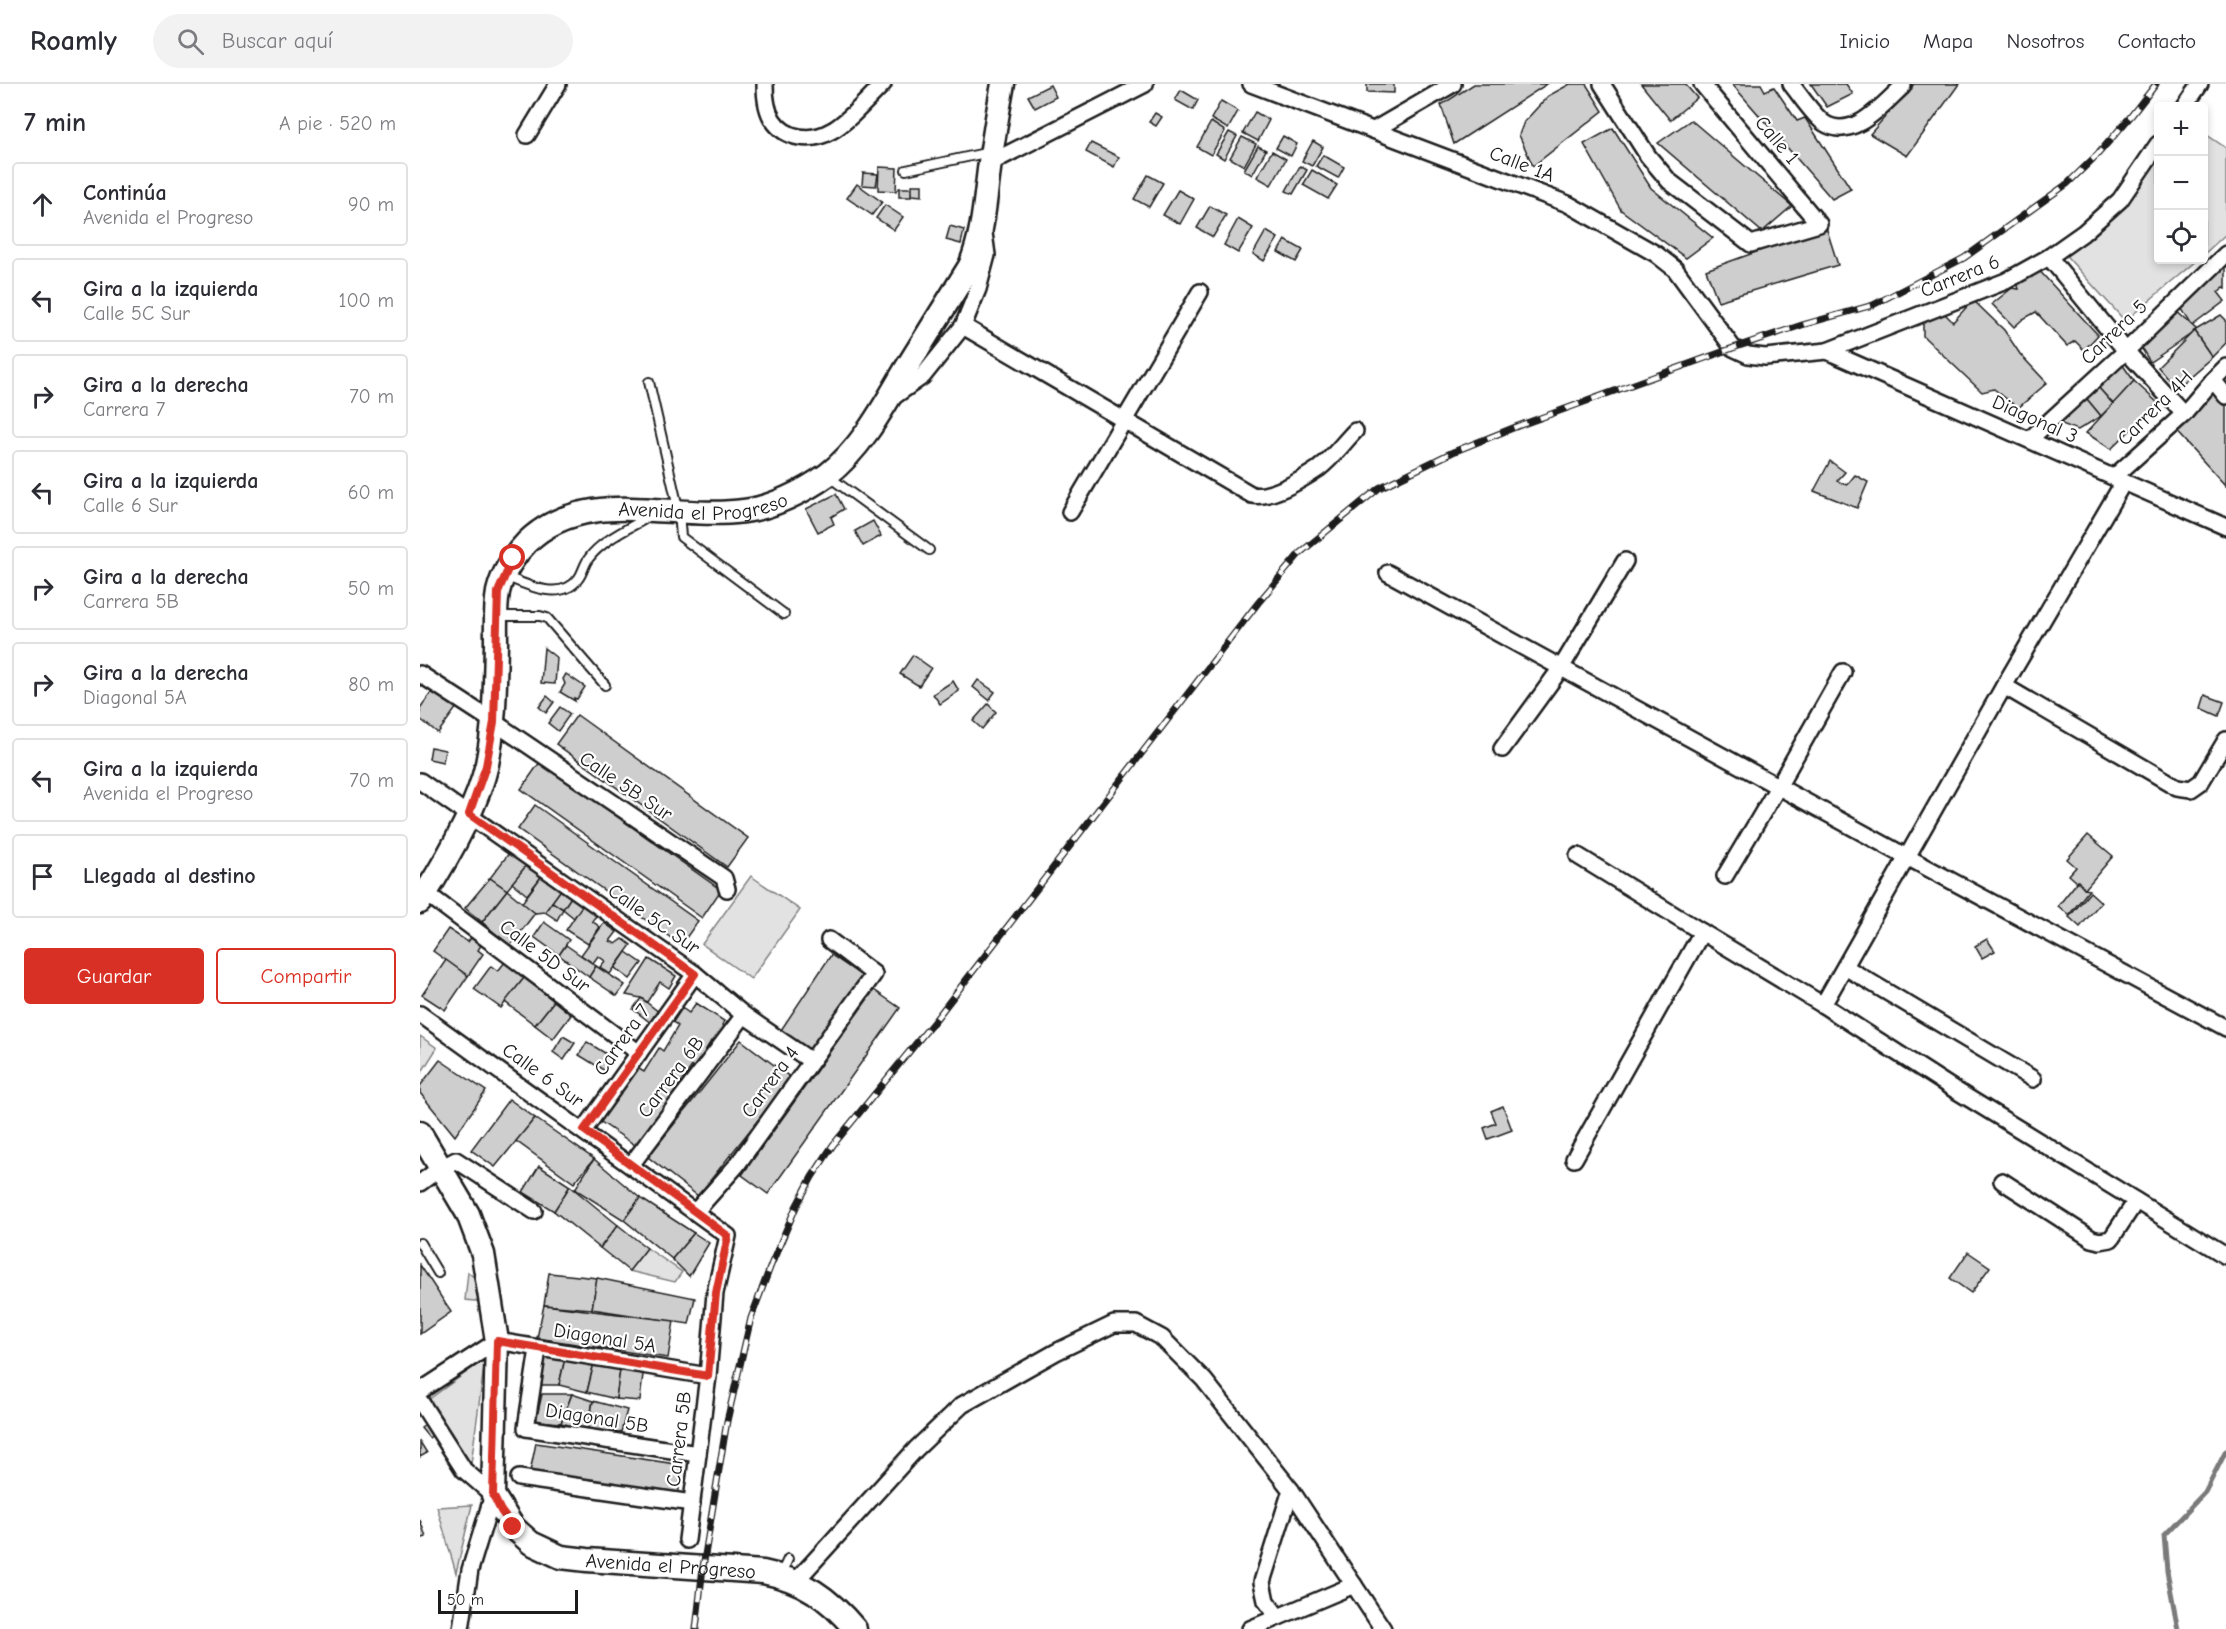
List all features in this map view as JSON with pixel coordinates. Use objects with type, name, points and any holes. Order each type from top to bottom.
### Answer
[{"type":"main road","name":"Avenida el Progreso","points":[[423,897],[469,814],[486,766],[494,722],[498,592],[513,558],[545,527],[566,516],[606,508],[745,511],[790,497],[827,475],[848,456],[871,426],[970,266],[983,224],[1003,84]]},
{"type":"main road","points":[[420,1133],[468,1214],[483,1254],[497,1341],[493,1495]]},
{"type":"main road","name":"Avenida el Progreso","points":[[493,1495],[513,1527],[531,1543],[561,1557],[788,1572],[825,1598],[855,1629]]},
{"type":"street","points":[[526,135],[558,84]]},
{"type":"street","points":[[765,84],[766,102],[773,120],[789,135],[810,138],[832,131],[884,84]]},
{"type":"street","points":[[991,157],[1145,84]]},
{"type":"street","name":"Calle 1A","points":[[1251,84],[1568,204],[1656,254],[1675,269],[1733,348]]},
{"type":"street","points":[[1374,130],[1453,84]]},
{"type":"street","name":"Calle 1","points":[[1602,84],[1648,156],[1669,181],[1751,244],[1820,224],[1702,84]]},
{"type":"street","points":[[1791,84],[1824,123],[1837,128],[1852,126],[1867,118],[1903,86]]},
{"type":"street","points":[[2188,102],[2200,84]]},
{"type":"street","name":"Carrera 6","points":[[1733,348],[1748,355],[1765,357],[1827,351],[2006,281],[2049,257],[2083,233],[2120,200],[2154,150]]},
{"type":"street","points":[[886,402],[923,376],[963,326],[978,289],[987,255],[983,224]]},
{"type":"street","name":"Carrera 5","points":[[2030,439],[2126,351],[2226,254]]},
{"type":"street","points":[[2049,257],[2126,351],[2184,414]]},
{"type":"street","points":[[1070,512],[1200,292]]},
{"type":"street","points":[[963,326],[1252,495],[1260,496],[1279,491],[1319,468],[1355,431]]},
{"type":"street","name":"Diagonal 3","points":[[1827,351],[2226,527]]},
{"type":"street","name":"Carrera 4H","points":[[1823,1005],[2119,480],[2184,414],[2226,367]]},
{"type":"street","points":[[2213,380],[2226,396]]},
{"type":"street","points":[[1502,749],[1562,668],[1625,561]]},
{"type":"street","points":[[1388,573],[1907,857],[2226,1028]]},
{"type":"street","points":[[1725,876],[1779,787],[1843,672]]},
{"type":"street","name":"Calle 5B Sur","points":[[420,674],[724,878],[727,889]]},
{"type":"street","points":[[2004,686],[2176,787],[2191,789],[2201,782],[2226,740]]},
{"type":"street","name":"Calle 5C Sur","points":[[420,781],[695,974],[744,1015],[811,1061]]},
{"type":"street","points":[[1578,856],[1823,1005],[1952,1088],[2226,1256]]},
{"type":"street","name":"Calle 5D Sur","points":[[423,897],[639,1053]]},
{"type":"street","points":[[1574,1159],[1702,932]]},
{"type":"street","name":"Carrera 4","points":[[696,1211],[737,1165],[874,974],[828,940]]},
{"type":"street","points":[[1845,967],[2033,1079]]},
{"type":"street","name":"Carrera 7","points":[[584,1130],[695,974]]},
{"type":"street","name":"Calle 6 Sur","points":[[420,1014],[728,1236]]},
{"type":"street","name":"Carrera 6B","points":[[631,1165],[744,1015]]},
{"type":"street","points":[[420,1183],[439,1168],[456,1160],[534,1211]]},
{"type":"street","points":[[2002,1181],[2092,1239],[2100,1241],[2111,1239],[2136,1201]]},
{"type":"street","name":"Carrera 5B","points":[[687,1540],[716,1293],[728,1236]]},
{"type":"street","points":[[788,1572],[962,1405],[1056,1352],[1114,1323],[1136,1324],[1162,1338],[1204,1380],[1291,1490],[1383,1629]]},
{"type":"street","points":[[420,1391],[497,1341]]},
{"type":"street","name":"Diagonal 5A","points":[[497,1341],[708,1376]]},
{"type":"street","name":"Diagonal 5B","points":[[538,1349],[526,1428],[698,1454]]},
{"type":"street","points":[[420,1401],[464,1470],[493,1495],[470,1570],[460,1629]]},
{"type":"street","points":[[519,1479],[692,1503]]},
{"type":"street","points":[[1278,1617],[1266,1601],[1262,1582],[1291,1490]]},
{"type":"street","points":[[1250,1629],[1354,1585]]},
{"type":"lane","points":[[906,170],[991,157]]},
{"type":"lane","points":[[649,382],[670,511],[681,537],[784,614]]},
{"type":"lane","points":[[827,475],[929,550]]},
{"type":"lane","points":[[504,576],[534,588],[561,591],[570,587],[578,579],[589,558],[607,542],[670,511]]},
{"type":"lane","points":[[497,616],[547,618],[605,685]]},
{"type":"lane","points":[[420,1243],[438,1273]]},
{"type":"shaded area","points":[[2208,136],[2226,148],[2226,234],[2208,250]]},
{"type":"shaded area","points":[[2154,155],[2154,264],[2192,264],[2125,321],[2060,249],[2112,210]]},
{"type":"shaded area","points":[[751,876],[800,910],[751,979],[702,944]]},
{"type":"shaded area","points":[[420,1036],[437,1048],[420,1075]]},
{"type":"shaded area","points":[[647,1248],[682,1272],[675,1282],[629,1271]]},
{"type":"shaded area","points":[[468,1272],[481,1284],[484,1302],[465,1300]]},
{"type":"shaded area","points":[[485,1359],[471,1464],[428,1400]]},
{"type":"shaded area","points":[[472,1505],[456,1573],[437,1507]]},
{"type":"building","points":[[1367,84],[1394,84],[1394,93],[1367,92]]},
{"type":"building","points":[[1474,84],[1547,84],[1454,144],[1441,105]]},
{"type":"building","points":[[1570,84],[1586,84],[1603,111],[1533,166],[1519,135],[1524,122],[1548,96]]},
{"type":"building","points":[[1641,84],[1685,84],[1697,98],[1670,120]]},
{"type":"building","points":[[1732,84],[1761,84],[1765,91],[1774,87],[1797,121],[1805,118],[1851,189],[1832,199]]},
{"type":"building","points":[[1811,84],[1846,84],[1853,94],[1827,107]]},
{"type":"building","points":[[1914,84],[1959,84],[1907,156],[1870,134]]},
{"type":"building","points":[[1050,85],[1056,97],[1035,108],[1028,96]]},
{"type":"building","points":[[1181,90],[1198,100],[1193,110],[1175,100]]},
{"type":"building","points":[[1221,101],[1238,111],[1228,129],[1211,119]]},
{"type":"building","points":[[1255,112],[1269,120],[1258,141],[1243,133]]},
{"type":"building","points":[[1155,113],[1162,117],[1156,126],[1149,122]]},
{"type":"building","points":[[1691,120],[1792,206],[1762,232],[1658,143]]},
{"type":"building","points":[[1211,122],[1225,131],[1211,155],[1197,147]]},
{"type":"building","points":[[1613,128],[1651,188],[1713,238],[1686,258],[1621,210],[1584,144]]},
{"type":"building","points":[[1229,132],[1237,136],[1224,159],[1216,154]]},
{"type":"building","points":[[1283,136],[1297,144],[1291,156],[1276,148]]},
{"type":"building","points":[[1242,137],[1256,144],[1244,166],[1230,158]]},
{"type":"building","points":[[1313,141],[1323,147],[1312,166],[1302,161]]},
{"type":"building","points":[[1091,143],[1119,157],[1114,167],[1086,152]]},
{"type":"building","points":[[1258,146],[1266,150],[1252,175],[1244,170]]},
{"type":"building","points":[[1272,151],[1286,159],[1271,185],[1257,177]]},
{"type":"building","points":[[1323,155],[1344,167],[1338,178],[1316,166]]},
{"type":"building","points":[[1300,166],[1307,170],[1293,194],[1286,191]]},
{"type":"building","points":[[879,167],[897,168],[896,191],[878,190]]},
{"type":"building","points":[[1312,170],[1337,185],[1328,199],[1303,185]]},
{"type":"building","points":[[863,173],[878,174],[876,186],[862,185]]},
{"type":"building","points":[[1148,175],[1163,183],[1149,207],[1134,199]]},
{"type":"building","points":[[857,184],[882,202],[872,215],[847,198]]},
{"type":"building","points":[[912,185],[922,185],[922,196],[912,195]]},
{"type":"building","points":[[899,188],[911,188],[911,197],[899,197]]},
{"type":"building","points":[[1178,190],[1194,199],[1180,224],[1163,215]]},
{"type":"building","points":[[885,205],[903,217],[894,230],[876,218]]},
{"type":"building","points":[[1210,206],[1226,215],[1213,237],[1197,228]]},
{"type":"building","points":[[1238,219],[1253,228],[1238,253],[1224,245]]},
{"type":"building","points":[[950,226],[964,230],[961,244],[946,240]]},
{"type":"building","points":[[1826,227],[1838,265],[1718,301],[1706,270]]},
{"type":"building","points":[[1266,231],[1278,238],[1264,261],[1253,254]]},
{"type":"building","points":[[1285,240],[1303,250],[1296,262],[1278,252]]},
{"type":"building","points":[[2226,261],[2226,288],[2218,292],[2225,301],[2192,326],[2179,304]]},
{"type":"building","points":[[2036,267],[2098,335],[2084,350],[2075,341],[2067,346],[2036,312],[2014,327],[1992,304],[2012,288],[2019,289],[2016,279]]},
{"type":"building","points":[[1973,300],[2004,330],[2020,354],[2047,383],[2018,408],[1994,389],[1982,392],[1923,336],[1923,321],[1944,313],[1953,322]]},
{"type":"building","points":[[2173,308],[2197,330],[2150,362],[2134,336]]},
{"type":"building","points":[[2221,315],[2226,320],[2226,343],[2212,357],[2194,331]]},
{"type":"building","points":[[2194,331],[2212,357],[2176,388],[2158,367]]},
{"type":"building","points":[[2115,354],[2134,381],[2113,404],[2090,378]]},
{"type":"building","points":[[2090,378],[2113,404],[2101,416],[2077,387]]},
{"type":"building","points":[[2134,381],[2158,403],[2111,449],[2086,433]]},
{"type":"building","points":[[2077,387],[2101,416],[2078,430],[2043,417]]},
{"type":"building","points":[[2216,390],[2226,404],[2226,486],[2173,428]]},
{"type":"building","points":[[1830,461],[1845,472],[1837,481],[1847,485],[1855,475],[1868,482],[1857,508],[1814,491]]},
{"type":"building","points":[[836,494],[844,509],[831,517],[834,524],[818,532],[806,509]]},
{"type":"building","points":[[873,521],[881,536],[863,546],[855,531]]},
{"type":"building","points":[[544,648],[557,658],[555,684],[541,683]]},
{"type":"building","points":[[913,655],[931,668],[919,686],[900,674]]},
{"type":"building","points":[[566,674],[585,687],[577,699],[574,698],[575,701],[560,692],[565,684],[563,679]]},
{"type":"building","points":[[978,680],[995,692],[989,700],[973,687]]},
{"type":"building","points":[[953,681],[959,691],[940,704],[933,694]]},
{"type":"building","points":[[434,689],[457,707],[438,733],[420,719],[420,708]]},
{"type":"building","points":[[2205,695],[2224,702],[2219,716],[2201,708]]},
{"type":"building","points":[[547,696],[554,702],[546,713],[539,707]]},
{"type":"building","points":[[988,704],[996,712],[982,729],[973,721]]},
{"type":"building","points":[[560,707],[570,714],[558,731],[548,723]]},
{"type":"building","points":[[577,715],[748,838],[727,867],[556,744]]},
{"type":"building","points":[[431,747],[445,750],[443,762],[429,759]]},
{"type":"building","points":[[540,762],[721,890],[702,918],[521,789]]},
{"type":"building","points":[[535,805],[698,921],[681,945],[518,829]]},
{"type":"building","points":[[2088,835],[2113,856],[2085,889],[2069,875],[2076,867],[2067,859]]},
{"type":"building","points":[[513,848],[530,861],[507,890],[490,878]]},
{"type":"building","points":[[530,861],[544,873],[527,895],[512,883]]},
{"type":"building","points":[[544,873],[563,887],[545,912],[535,913],[521,904]]},
{"type":"building","points":[[490,878],[507,890],[482,922],[465,908]]},
{"type":"building","points":[[2078,881],[2089,890],[2069,915],[2058,906]]},
{"type":"building","points":[[563,887],[573,894],[563,909],[552,902]]},
{"type":"building","points":[[507,890],[535,913],[510,946],[482,922]]},
{"type":"building","points":[[2090,892],[2101,902],[2080,927],[2069,917]]},
{"type":"building","points":[[573,894],[584,903],[574,918],[563,909]]},
{"type":"building","points":[[552,902],[563,909],[557,920],[545,912]]},
{"type":"building","points":[[584,903],[599,912],[592,921],[600,927],[588,944],[566,930]]},
{"type":"building","points":[[544,922],[569,940],[559,955],[534,937]]},
{"type":"building","points":[[604,923],[617,932],[610,941],[616,944],[623,939],[631,945],[610,974],[600,967],[605,961],[598,956],[593,963],[581,955]]},
{"type":"building","points":[[448,929],[468,942],[473,935],[483,942],[478,950],[483,954],[468,976],[433,951]]},
{"type":"building","points":[[1987,939],[1995,951],[1982,958],[1975,946]]},
{"type":"building","points":[[566,945],[596,966],[589,977],[559,955]]},
{"type":"building","points":[[626,952],[642,963],[630,979],[615,968]]},
{"type":"building","points":[[831,955],[862,976],[811,1054],[779,1033]]},
{"type":"building","points":[[649,959],[676,976],[669,988],[660,982],[647,1002],[641,998],[626,995]]},
{"type":"building","points":[[446,960],[468,976],[445,1010],[422,995]]},
{"type":"building","points":[[505,962],[524,978],[501,1008],[474,989],[491,966],[498,971]]},
{"type":"building","points":[[596,966],[625,985],[617,996],[589,977]]},
{"type":"building","points":[[524,978],[554,1001],[535,1025],[505,1002]]},
{"type":"building","points":[[874,990],[900,1008],[768,1194],[742,1175]]},
{"type":"building","points":[[641,998],[660,1013],[652,1024],[633,1009]]},
{"type":"building","points":[[554,1001],[571,1015],[553,1039],[535,1025]]},
{"type":"building","points":[[696,1003],[724,1021],[722,1025],[726,1028],[716,1044],[711,1041],[705,1051],[708,1054],[697,1070],[692,1066],[638,1147],[598,1120],[634,1066],[644,1072],[659,1048],[663,1051],[678,1026],[673,1022],[682,1008],[689,1013]]},
{"type":"building","points":[[563,1036],[575,1043],[564,1060],[553,1052]]},
{"type":"building","points":[[741,1040],[791,1078],[698,1196],[648,1157]]},
{"type":"building","points":[[587,1042],[613,1058],[605,1071],[579,1055]]},
{"type":"building","points":[[440,1060],[486,1091],[455,1136],[420,1093],[420,1086]]},
{"type":"building","points":[[509,1099],[535,1118],[495,1167],[471,1150]]},
{"type":"building","points":[[1503,1106],[1512,1130],[1488,1139],[1484,1128],[1496,1123],[1491,1111]]},
{"type":"building","points":[[535,1118],[594,1159],[574,1183],[516,1141]]},
{"type":"building","points":[[594,1159],[640,1198],[624,1220],[575,1189]]},
{"type":"building","points":[[539,1166],[570,1186],[554,1211],[523,1192]]},
{"type":"building","points":[[570,1186],[618,1225],[600,1248],[554,1211]]},
{"type":"building","points":[[640,1198],[694,1233],[672,1259],[624,1220]]},
{"type":"building","points":[[618,1225],[647,1248],[629,1271],[600,1248]]},
{"type":"building","points":[[694,1233],[709,1243],[689,1276],[672,1259]]},
{"type":"building","points":[[1968,1252],[1990,1267],[1971,1293],[1950,1278]]},
{"type":"building","points":[[420,1265],[451,1312],[420,1334]]},
{"type":"building","points":[[549,1273],[597,1278],[592,1309],[544,1305]]},
{"type":"building","points":[[597,1278],[695,1298],[689,1324],[592,1309]]},
{"type":"building","points":[[544,1305],[674,1321],[668,1358],[537,1338]]},
{"type":"building","points":[[566,1354],[559,1385],[539,1385],[546,1356]]},
{"type":"building","points":[[566,1354],[594,1363],[587,1392],[559,1385]]},
{"type":"building","points":[[594,1363],[620,1370],[616,1399],[587,1392]]},
{"type":"building","points":[[620,1370],[643,1374],[640,1401],[616,1399]]},
{"type":"building","points":[[542,1394],[572,1394],[561,1423],[536,1421]]},
{"type":"building","points":[[572,1394],[593,1401],[588,1430],[561,1423]]},
{"type":"building","points":[[593,1401],[627,1410],[621,1432],[588,1430]]},
{"type":"building","points":[[426,1424],[434,1434],[429,1438],[421,1428]]},
{"type":"building","points":[[420,1442],[427,1453],[420,1457]]},
{"type":"building","points":[[536,1443],[682,1465],[678,1497],[530,1472]]},
{"type":"building","points":[[420,1520],[426,1537],[420,1539]]},
{"type":"waterway","points":[[2178,1629],[2167,1571],[2164,1535],[2205,1492],[2226,1451]]},
{"type":"railway","points":[[696,1629],[703,1567],[727,1421],[751,1318],[796,1207],[812,1177],[833,1145],[936,1019],[1258,603],[1300,553],[1379,488],[1453,452],[1733,348],[1873,305],[1964,258],[2067,184],[2098,154],[2156,84]]},
{"type":"route","points":[[513,558],[498,592],[494,722],[486,766],[469,814],[695,974],[584,1130],[728,1236],[716,1293],[708,1376],[497,1341],[493,1495],[513,1527]]}]
